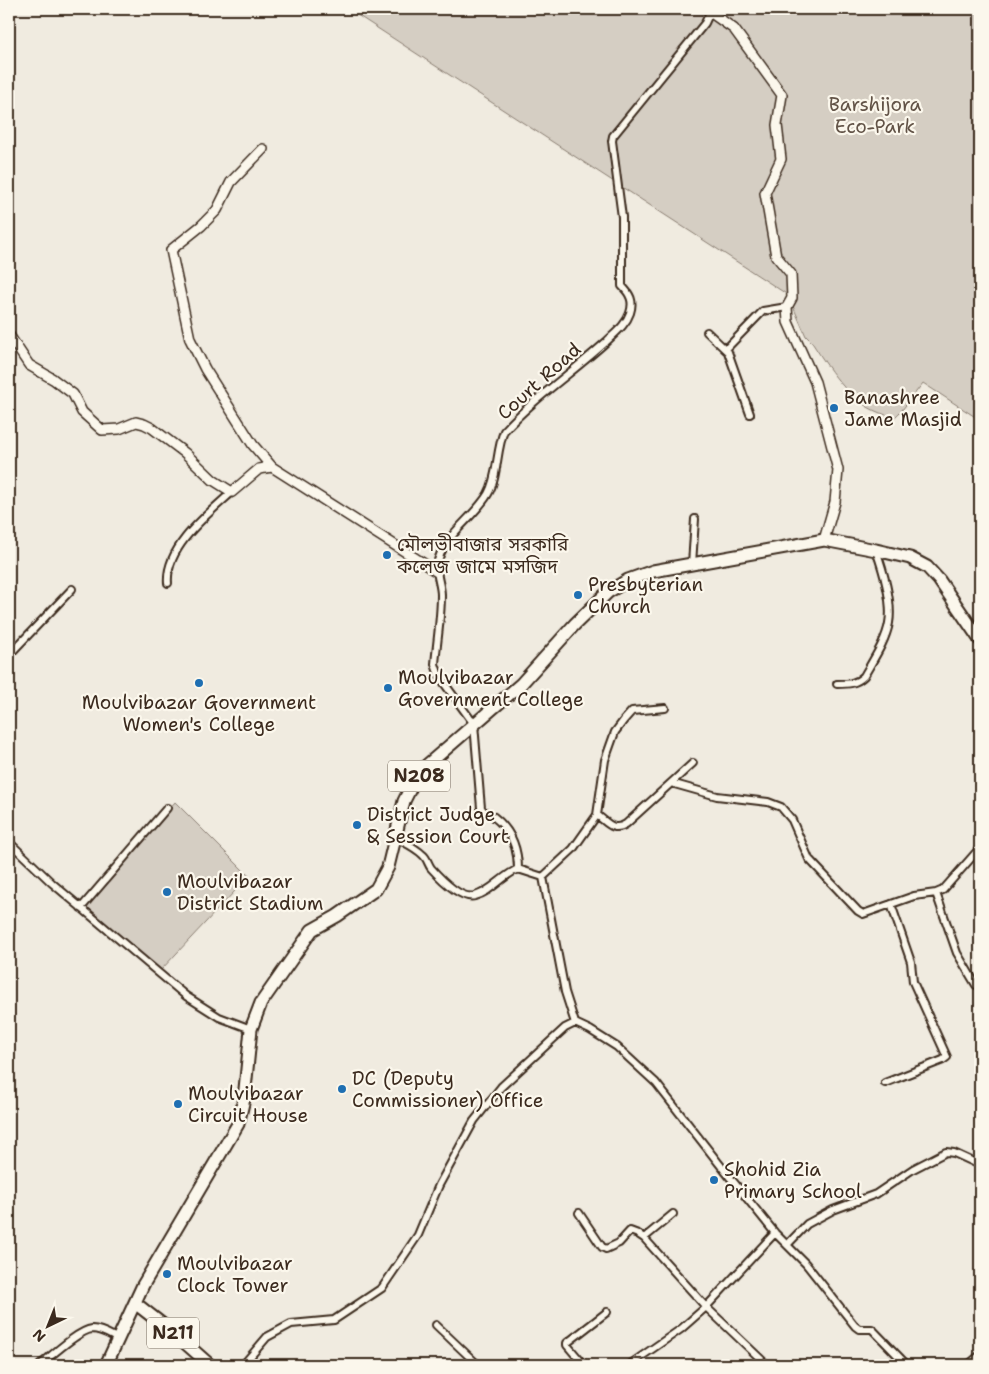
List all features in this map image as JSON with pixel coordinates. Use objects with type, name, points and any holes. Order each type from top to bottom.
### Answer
[{"type":"highway","name":"N208","points":[[106,1365],[143,1285],[238,1124],[244,1099],[252,1029],[261,1003],[312,930],[337,916],[376,889],[388,867],[404,801],[411,787],[426,766],[520,684],[575,624],[608,592],[628,580],[653,571],[824,540],[910,558],[927,567],[939,580],[980,640]]},
{"type":"highway","name":"N211","points":[[135,1303],[210,1365]]},
{"type":"street","name":"Court Road","points":[[474,724],[438,674],[435,664],[442,593],[437,572],[438,563],[448,540],[482,503],[493,484],[497,455],[504,431],[586,360],[626,322],[632,302],[629,293],[622,286],[622,217],[612,141],[613,136],[705,23],[710,10]]},
{"type":"street","points":[[710,10],[734,29],[782,95],[777,125],[781,159],[765,193],[776,256],[791,274],[792,298],[787,308],[788,322],[814,382],[838,470],[835,502],[824,540]]},
{"type":"street","points":[[263,149],[231,182],[218,210],[171,250],[190,339],[205,369],[237,420],[253,444],[272,467],[437,572]]},
{"type":"street","points":[[726,348],[763,311],[787,308]]},
{"type":"street","points":[[707,332],[726,348],[750,414]]},
{"type":"street","points":[[9,335],[30,365],[54,379],[73,394],[82,412],[102,430],[119,429],[136,422],[152,428],[185,453],[213,480],[232,492]]},
{"type":"street","points":[[168,583],[167,574],[174,555],[195,527],[258,469],[272,467]]},
{"type":"street","points":[[692,564],[695,519]]},
{"type":"street","points":[[837,684],[850,684],[860,681],[889,625],[890,612],[883,570],[876,550]]},
{"type":"street","points":[[9,655],[72,589]]},
{"type":"street","points":[[543,877],[573,849],[597,815],[605,760],[615,732],[632,711],[665,708]]},
{"type":"street","points":[[474,724],[481,808],[498,820],[512,838],[518,855],[518,869]]},
{"type":"street","points":[[597,815],[614,828],[620,828],[694,763]]},
{"type":"street","points":[[671,784],[717,796],[768,802],[781,807],[792,820],[809,859],[863,914],[914,896],[936,893],[943,890],[980,848]]},
{"type":"street","points":[[81,908],[167,808]]},
{"type":"street","points":[[396,838],[417,849],[425,857],[431,868],[458,892],[467,897],[476,896],[489,889],[510,872],[518,869],[543,877]]},
{"type":"street","points":[[9,842],[81,908],[186,996],[219,1017],[252,1029]]},
{"type":"street","points":[[543,877],[565,992],[575,1022],[617,1047],[656,1083],[775,1233],[806,1264],[855,1326],[858,1329],[872,1329],[908,1365]]},
{"type":"street","points":[[936,893],[957,953],[976,986]]},
{"type":"street","points":[[885,1083],[947,1057],[913,982],[911,962],[891,904]]},
{"type":"street","points":[[243,1365],[268,1337],[275,1332],[291,1324],[334,1320],[382,1288],[418,1235],[439,1185],[474,1121],[501,1087],[565,1028],[575,1022]]},
{"type":"street","points":[[787,1245],[807,1224],[833,1210],[876,1194],[913,1169],[946,1152],[954,1153],[980,1165]]},
{"type":"street","points":[[579,1213],[602,1247],[606,1249],[619,1243],[630,1231],[644,1238],[706,1307],[766,1365]]},
{"type":"street","points":[[644,1238],[674,1214]]},
{"type":"street","points":[[629,1365],[681,1329],[706,1307],[775,1233]]},
{"type":"street","points":[[584,1365],[566,1346],[567,1343],[606,1312]]},
{"type":"street","points":[[436,1325],[478,1365]]},
{"type":"street","points":[[40,1365],[65,1345],[90,1329],[100,1330],[118,1339]]},
{"type":"street","points":[[968,1365],[979,1359]]},
{"type":"green space","name":"Barshijora Eco-Park","points":[[348,9],[980,9],[980,420],[923,383],[895,417],[867,407],[845,388],[806,336],[788,295]]},
{"type":"green space","name":"Moulvibazar District Stadium","points":[[175,802],[249,876],[161,970],[87,907]]},
{"type":"place","name":"Banashree Jame Masjid","points":[[834,408]]},
{"type":"place","name":"মৌলভীবাজার সরকারি কলেজ জামে মসজিদ","points":[[387,555]]},
{"type":"place","name":"Presbyterian Church","points":[[578,595]]},
{"type":"place","name":"Moulvibazar Government Women's College","points":[[199,683]]},
{"type":"place","name":"Moulvibazar Government College","points":[[388,688]]},
{"type":"place","name":"District Judge & Session Court","points":[[357,825]]},
{"type":"place","name":"Moulvibazar District Stadium","points":[[167,892]]},
{"type":"place","name":"DC (Deputy Commissioner) Office","points":[[342,1089]]},
{"type":"place","name":"Moulvibazar Circuit House","points":[[178,1104]]},
{"type":"place","name":"Shohid Zia Primary School","points":[[714,1180]]},
{"type":"place","name":"Moulvibazar Clock Tower","points":[[167,1274]]}]
